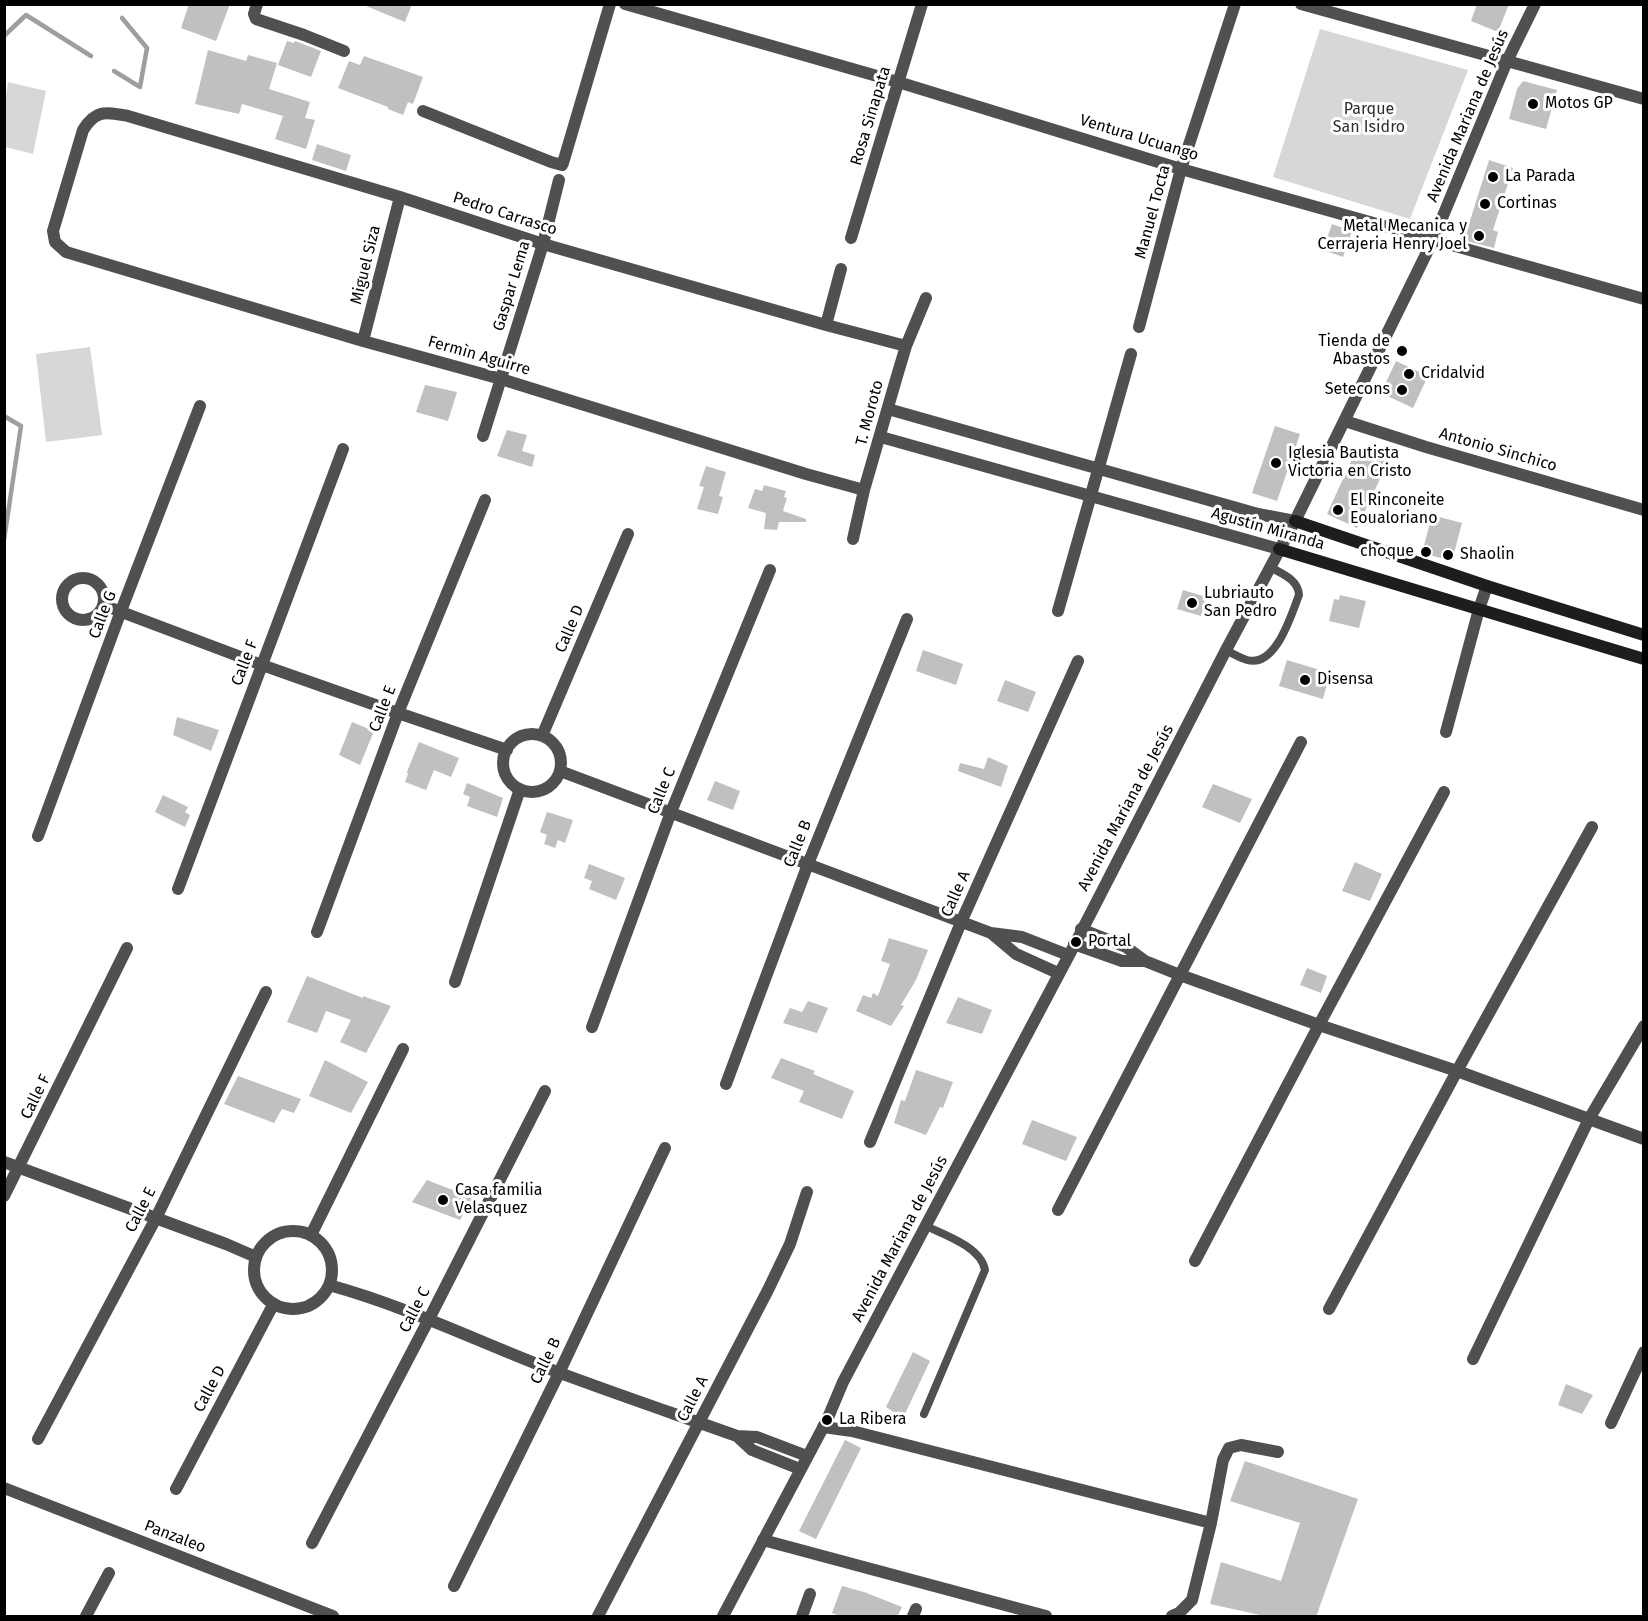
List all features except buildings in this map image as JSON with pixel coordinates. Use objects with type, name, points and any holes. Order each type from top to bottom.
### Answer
[{"type":"main road","name":"Agustín Miranda","points":[[1295,521],[1487,586],[1644,635]]},
{"type":"main road","name":"Agustín Miranda","points":[[1280,549],[1644,659]]},
{"type":"street","points":[[257,4],[256,19],[344,51]]},
{"type":"street","points":[[423,111],[559,165],[563,163],[610,4]]},
{"type":"street","name":"Ventura Ucuango","points":[[625,4],[898,82],[1181,169],[1644,299]]},
{"type":"street","name":"Rosa Sinapata","points":[[851,238],[922,4]]},
{"type":"street","name":"Manuel Tocta","points":[[1139,327],[1181,169],[1235,4]]},
{"type":"street","points":[[1301,4],[1644,99]]},
{"type":"street","name":"Avenida Mariana de Jesús","points":[[723,1617],[823,1427],[843,1382],[1295,521],[1433,240],[1508,61],[1535,4]]},
{"type":"street","name":"Pedro Carrasco","points":[[95,115],[102,112],[128,116],[400,197],[543,244],[906,346]]},
{"type":"street","name":"Fermìn Aguirre","points":[[95,115],[83,130],[53,231],[56,242],[66,252],[501,379],[864,490]]},
{"type":"street","name":"Gaspar Lema","points":[[483,436],[543,244],[560,180]]},
{"type":"street","name":"Miguel Siza","points":[[363,340],[400,197]]},
{"type":"street","points":[[826,325],[841,268]]},
{"type":"street","name":"T. Moroto","points":[[853,539],[864,490],[906,346],[926,298]]},
{"type":"street","points":[[1058,610],[1131,354]]},
{"type":"street","name":"Calle G","points":[[38,836],[200,406]]},
{"type":"street","name":"Agustín Miranda","points":[[888,409],[1258,514],[1295,521]]},
{"type":"street","name":"Antonio Sinchico","points":[[1345,421],[1426,447],[1644,510]]},
{"type":"street","name":"Agustín Miranda","points":[[881,437],[1280,549]]},
{"type":"street","name":"Calle F","points":[[178,889],[343,449]]},
{"type":"street","name":"Calle E","points":[[317,932],[398,713],[485,500]]},
{"type":"street","name":"Calle D","points":[[542,736],[628,534]]},
{"type":"street","name":"Calle C","points":[[592,1027],[671,812],[770,570]]},
{"type":"street","points":[[1446,732],[1487,586]]},
{"type":"street","points":[[103,605],[262,665],[507,750]]},
{"type":"street","name":"Calle B","points":[[726,1084],[808,864],[907,619]]},
{"type":"street","name":"Calle A","points":[[870,1142],[962,920],[1078,661]]},
{"type":"street","points":[[526,735],[542,736],[556,746],[562,763],[560,771],[554,782],[545,789],[533,792],[520,789],[507,777],[504,768],[507,750],[512,743],[526,735]]},
{"type":"street","points":[[1058,1210],[1301,742]]},
{"type":"street","points":[[560,771],[992,933],[1022,937],[1068,956]]},
{"type":"street","points":[[455,982],[520,789]]},
{"type":"street","points":[[1195,1261],[1318,1025],[1444,792]]},
{"type":"street","points":[[1329,1309],[1592,827]]},
{"type":"street","points":[[1081,928],[1126,947],[1145,961],[1180,975],[1318,1025],[1458,1071],[1644,1139]]},
{"type":"street","points":[[992,933],[1016,954],[1058,973]]},
{"type":"street","points":[[1074,944],[1122,961],[1145,961]]},
{"type":"street","name":"Calle F","points":[[4,1196],[128,948]]},
{"type":"street","name":"Calle E","points":[[39,1439],[156,1218],[266,992]]},
{"type":"street","points":[[1473,1359],[1589,1119],[1644,1026]]},
{"type":"street","points":[[311,1235],[403,1049]]},
{"type":"street","name":"Calle C","points":[[312,1544],[545,1091]]},
{"type":"street","name":"Calle B","points":[[454,1586],[559,1373],[665,1148]]},
{"type":"street","points":[[4,1162],[256,1257]]},
{"type":"street","name":"Calle A","points":[[598,1617],[768,1290],[790,1244],[807,1192]]},
{"type":"street","points":[[299,1231],[311,1235],[328,1251],[332,1262],[329,1285],[316,1302],[306,1307],[284,1309],[273,1305],[265,1299],[255,1282],[253,1263],[258,1251],[265,1241],[275,1234],[299,1231]]},
{"type":"street","points":[[329,1285],[429,1319],[559,1373],[737,1436],[757,1437],[807,1456]]},
{"type":"street","name":"Calle D","points":[[176,1489],[273,1305]]},
{"type":"street","points":[[1611,1423],[1644,1352]]},
{"type":"street","points":[[823,1427],[852,1431],[1211,1523]]},
{"type":"street","points":[[737,1436],[752,1450],[800,1468]]},
{"type":"street","points":[[1172,1617],[1192,1600],[1211,1523],[1223,1460],[1229,1448],[1242,1445],[1278,1452]]},
{"type":"street","name":"Panzaleo","points":[[4,1488],[333,1617]]},
{"type":"street","points":[[763,1540],[1046,1617]]},
{"type":"street","points":[[86,1617],[109,1573]]},
{"type":"street","points":[[801,1617],[810,1594]]},
{"type":"lane","points":[[1226,650],[1249,661],[1263,660],[1276,647],[1299,596],[1299,590],[1287,576],[1270,567]]},
{"type":"lane","points":[[924,1414],[985,1270],[984,1263],[976,1252],[926,1226]]},
{"type":"green space","name":"Parque San Isidro","points":[[1320,29],[1468,70],[1410,219],[1273,177]]},
{"type":"green space","points":[[8,82],[46,91],[33,154],[5,147],[5,102]]},
{"type":"green space","points":[[90,347],[102,435],[46,442],[36,354]]},
{"type":"waterway","points":[[4,36],[26,15],[91,56]]},
{"type":"waterway","points":[[114,71],[140,87],[147,48],[122,18]]},
{"type":"waterway","points":[[4,416],[21,426],[4,540]]},
{"type":"place","name":"Motos GP","points":[[1533,104]]},
{"type":"place","name":"La Parada","points":[[1493,177]]},
{"type":"place","name":"Cortinas","points":[[1485,204]]},
{"type":"place","name":"Metal Mecanica y Cerrajeria Henry Joel","points":[[1479,236]]},
{"type":"place","name":"Tienda de Abastos","points":[[1402,351]]},
{"type":"place","name":"Cridalvid","points":[[1409,374]]},
{"type":"place","name":"Setecons","points":[[1402,390]]},
{"type":"place","name":"Iglesia Bautista Victoria en Cristo","points":[[1276,463]]},
{"type":"place","name":"El Rinconeite Eoualoriano","points":[[1338,510]]},
{"type":"place","name":"choque","points":[[1426,552]]},
{"type":"place","name":"Shaolin","points":[[1448,555]]},
{"type":"place","name":"Lubriauto San Pedro","points":[[1192,603]]},
{"type":"place","name":"Disensa","points":[[1305,680]]},
{"type":"place","name":"Portal","points":[[1076,942]]},
{"type":"place","name":"Casa familia Velasquez","points":[[443,1200]]},
{"type":"place","name":"La Ribera","points":[[827,1420]]}]
